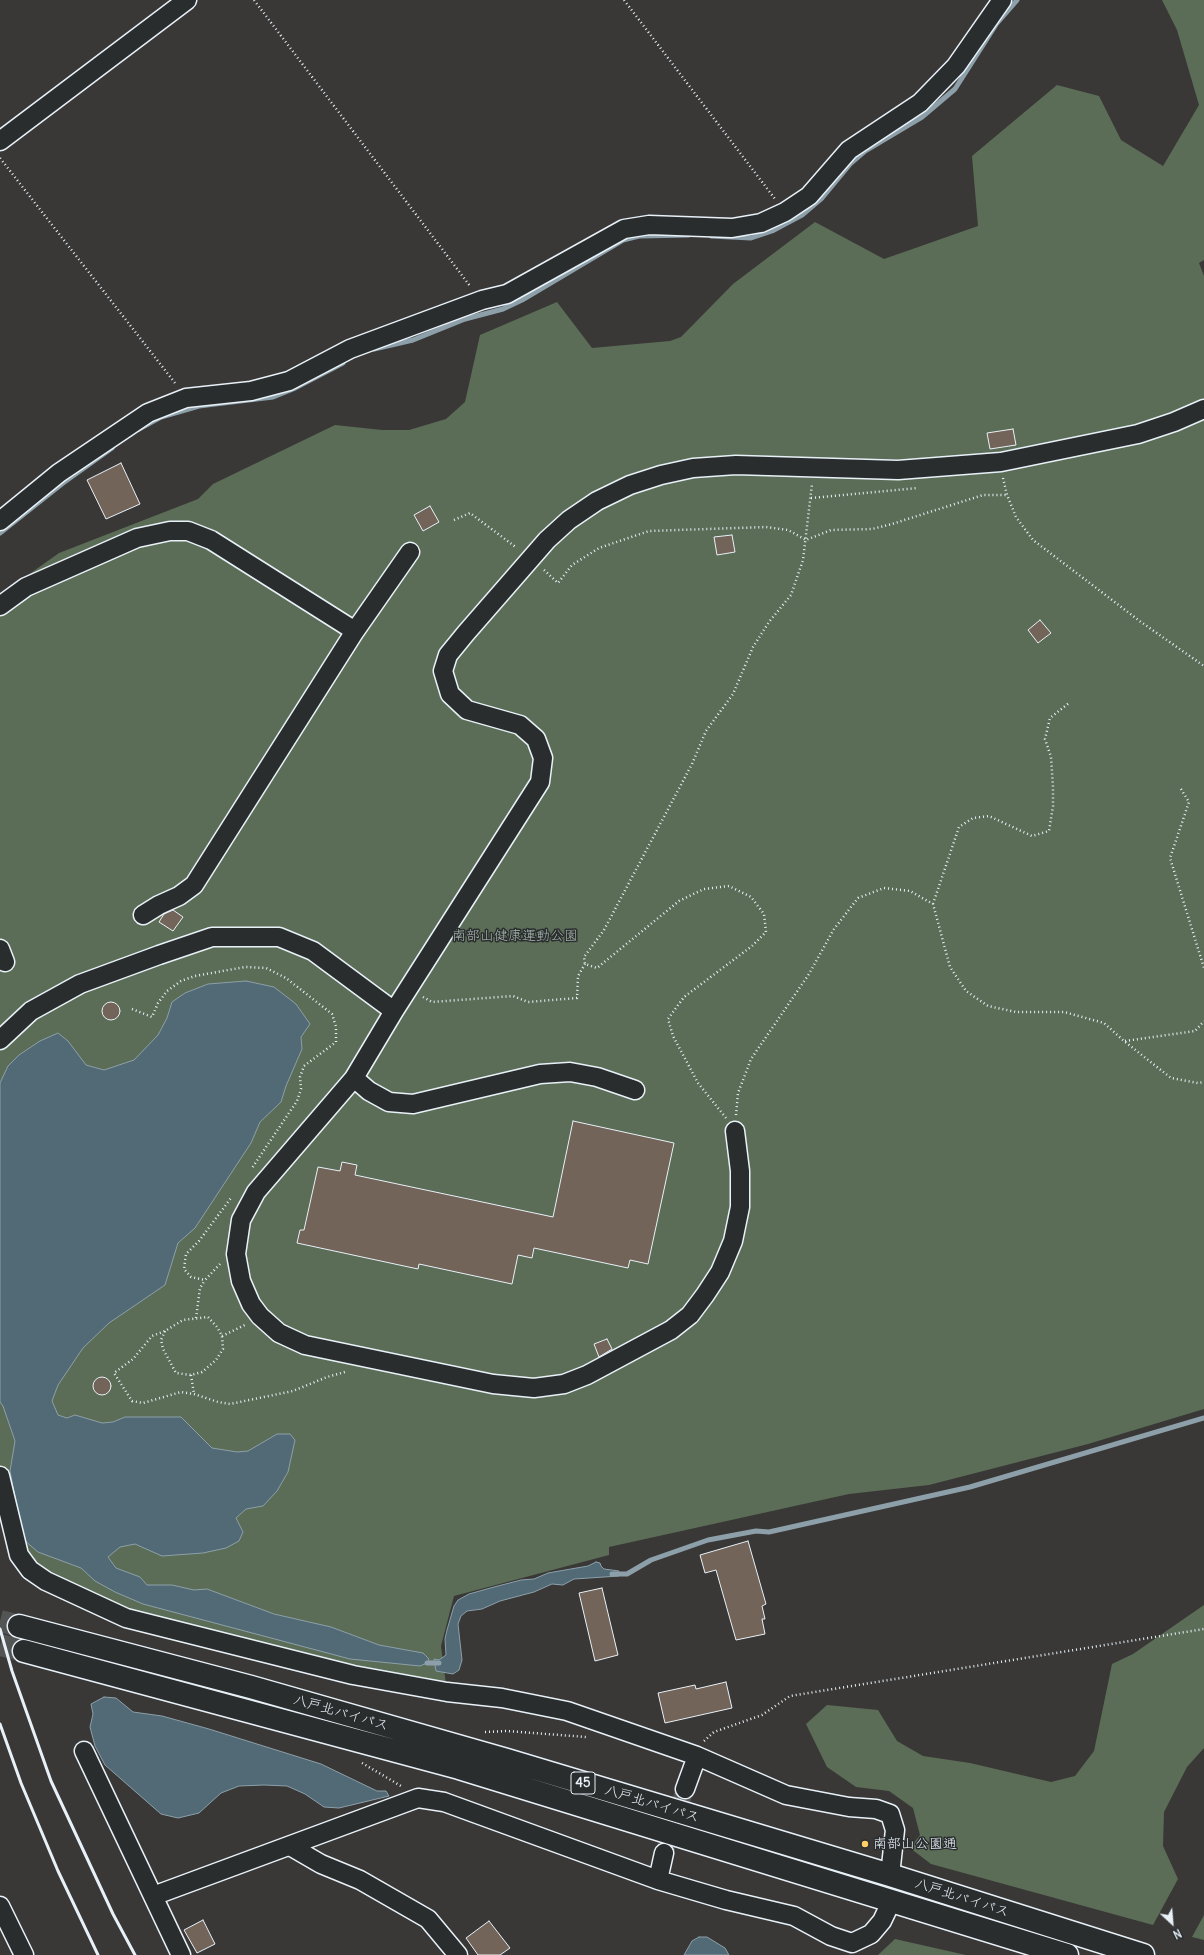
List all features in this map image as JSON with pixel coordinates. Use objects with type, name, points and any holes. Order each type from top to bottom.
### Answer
[{"type":"highway","name":"八戸北バイパス","points":[[19,1626],[251,1687],[477,1752],[890,1875],[1143,1955]]},
{"type":"highway","name":"八戸北バイパス","points":[[24,1650],[459,1768],[1067,1955]]},
{"type":"street","points":[[0,141],[187,0]]},
{"type":"street","points":[[0,522],[59,473],[148,413],[186,398],[251,390],[289,380],[350,349],[482,300],[506,294],[624,229],[649,225],[732,228],[761,223],[785,212],[809,196],[849,150],[920,103],[956,66],[1002,0]]},
{"type":"street","points":[[735,1131],[740,1171],[740,1207],[733,1241],[720,1272],[690,1315],[671,1330],[587,1375],[570,1382],[534,1388],[493,1384],[305,1345],[278,1332],[260,1316],[252,1304],[241,1281],[236,1254],[241,1220],[256,1192],[354,1078],[394,1011],[540,782],[543,758],[536,738],[520,725],[467,710],[450,694],[443,671],[448,655],[547,540],[569,520],[597,501],[630,485],[661,475],[693,468],[736,465],[898,470],[1001,462],[1138,434],[1174,422],[1204,409]]},
{"type":"street","points":[[0,606],[26,587],[137,538],[170,531],[188,531],[211,540],[355,631]]},
{"type":"street","points":[[143,915],[159,905],[179,896],[194,885],[355,631],[410,552]]},
{"type":"street","points":[[0,1040],[31,1011],[80,984],[212,937],[279,937],[313,951],[394,1011]]},
{"type":"street","points":[[354,1078],[369,1091],[390,1102],[413,1104],[540,1074],[570,1072],[597,1077],[635,1090]]},
{"type":"street","points":[[0,1476],[19,1555],[30,1570],[46,1581],[126,1618],[353,1675],[447,1692],[502,1698],[567,1711],[697,1756],[786,1795],[849,1807],[876,1809],[890,1814],[895,1830],[890,1875]]},
{"type":"street","points":[[84,1751],[181,1955]]},
{"type":"street","points":[[685,1789],[697,1756]]},
{"type":"street","points":[[153,1896],[290,1846],[317,1834],[418,1798],[444,1802],[658,1880],[726,1900],[794,1916],[831,1936],[852,1943],[871,1934],[882,1921],[892,1900]]},
{"type":"street","points":[[290,1846],[321,1864],[360,1880],[428,1919],[458,1955]]},
{"type":"street","points":[[658,1880],[664,1853]]},
{"type":"street","points":[[0,1906],[24,1955]]},
{"type":"path","points":[[254,0],[482,300]]},
{"type":"path","points":[[624,0],[785,212]]},
{"type":"path","points":[[0,158],[186,398]]},
{"type":"path","points":[[1001,462],[1007,495],[1016,517],[1032,540],[1141,622],[1204,666]]},
{"type":"path","points":[[408,989],[432,1002],[513,996],[528,1002],[577,998],[578,976],[585,964],[584,957],[607,923],[692,764],[706,731],[733,694],[754,647],[769,622],[791,595],[803,560],[814,468]]},
{"type":"path","points":[[996,480],[1004,480]]},
{"type":"path","points":[[811,498],[919,488]]},
{"type":"path","points":[[806,540],[831,530],[872,529],[892,524],[983,495],[1007,495]]},
{"type":"path","points":[[454,520],[470,513],[531,558],[558,583],[572,565],[599,548],[649,531],[766,527],[788,530],[806,540]]},
{"type":"path","points":[[1069,703],[1050,718],[1045,738],[1052,757],[1053,806],[1049,831],[1032,836],[989,816],[973,818],[959,827],[933,904],[950,967],[966,991],[988,1006],[1016,1012],[1064,1012],[1104,1023],[1124,1041],[1171,1078],[1198,1083],[1204,1082]]},
{"type":"path","points":[[1181,789],[1188,802],[1170,858],[1204,968]]},
{"type":"path","points":[[585,964],[597,968],[679,901],[704,890],[729,886],[751,898],[764,914],[766,932],[752,946],[684,997],[668,1019],[673,1036],[698,1084],[735,1131]]},
{"type":"path","points":[[735,1131],[738,1093],[751,1059],[809,974],[834,929],[858,898],[884,888],[910,891],[933,904]]},
{"type":"path","points":[[132,1009],[152,1017],[158,1003],[167,991],[181,981],[201,974],[245,967],[266,968],[286,978],[332,1014],[336,1027],[336,1042],[304,1066],[300,1077],[301,1089],[298,1101],[251,1169]]},
{"type":"path","points":[[1124,1041],[1195,1031],[1204,1021]]},
{"type":"path","points":[[205,1280],[191,1277],[184,1269],[186,1254],[213,1224],[234,1194]]},
{"type":"path","points":[[196,1318],[200,1288],[205,1280],[224,1260],[236,1254]]},
{"type":"path","points":[[222,1336],[260,1316]]},
{"type":"path","points":[[165,1331],[161,1340],[168,1361],[176,1372],[191,1375],[202,1372],[216,1360],[223,1349],[222,1336],[218,1327],[208,1317],[183,1320],[165,1331],[152,1336],[133,1359],[114,1373],[132,1401],[143,1403],[181,1392],[230,1404],[293,1391],[327,1377],[347,1372]]},
{"type":"path","points":[[191,1375],[194,1394]]},
{"type":"path","points":[[697,1756],[704,1740],[714,1732],[762,1715],[790,1696],[1204,1629]]},
{"type":"path","points":[[479,1732],[507,1731],[591,1738]]},
{"type":"path","points":[[357,1759],[368,1767],[412,1792],[418,1798]]},
{"type":"green space","name":"南部山健康運動公園","points":[[1162,0],[1204,0],[1204,260],[1199,263],[1204,276],[1204,1409],[1088,1444],[929,1485],[849,1494],[609,1547],[609,1555],[454,1596],[441,1646],[447,1692],[126,1618],[30,1570],[0,1476],[0,595],[59,553],[198,499],[213,484],[335,425],[382,430],[409,430],[446,419],[465,402],[480,335],[557,302],[592,348],[670,341],[681,337],[733,284],[815,222],[884,259],[978,226],[972,156],[1057,85],[1099,96],[1121,140],[1163,166],[1199,105],[1177,30]]},
{"type":"green space","points":[[1204,1605],[1204,1748],[1187,1767],[1164,1812],[1163,1846],[1178,1879],[1153,1925],[931,1864],[910,1848],[920,1835],[913,1808],[889,1791],[856,1787],[827,1767],[806,1724],[827,1705],[878,1710],[897,1741],[923,1756],[970,1763],[1051,1782],[1075,1776],[1094,1751],[1112,1664],[1133,1654]]},
{"type":"green space","points":[[1204,1915],[1204,1940],[1192,1937]]},
{"type":"green space","points":[[895,1939],[966,1955],[878,1955]]},
{"type":"water","points":[[246,981],[274,987],[296,1004],[310,1024],[301,1037],[302,1049],[286,1086],[281,1102],[260,1122],[251,1143],[195,1228],[178,1243],[165,1285],[109,1323],[83,1348],[58,1385],[52,1401],[58,1415],[67,1418],[75,1415],[102,1423],[113,1422],[125,1417],[181,1417],[212,1448],[237,1452],[248,1451],[277,1434],[290,1434],[295,1440],[288,1472],[277,1491],[263,1506],[246,1509],[236,1518],[243,1532],[239,1541],[226,1548],[203,1553],[162,1556],[135,1544],[120,1547],[108,1557],[116,1568],[140,1577],[147,1585],[172,1585],[194,1590],[207,1589],[274,1614],[331,1627],[379,1645],[423,1653],[429,1659],[427,1663],[420,1666],[350,1659],[143,1604],[115,1592],[95,1581],[81,1568],[38,1552],[23,1539],[10,1471],[15,1441],[3,1406],[0,1402],[0,1083],[8,1066],[19,1055],[40,1041],[58,1033],[68,1041],[86,1065],[104,1070],[134,1060],[158,1035],[167,1018],[172,1002],[185,993],[208,984]]},
{"type":"water","points":[[596,1562],[600,1563],[604,1569],[619,1571],[619,1576],[574,1579],[563,1585],[552,1584],[534,1592],[500,1601],[482,1609],[467,1611],[461,1616],[458,1624],[462,1660],[459,1670],[453,1674],[436,1671],[434,1659],[439,1660],[446,1655],[445,1639],[454,1606],[458,1600],[469,1594],[494,1587],[521,1580],[534,1579],[548,1573],[588,1566]]},
{"type":"water","points":[[104,1697],[116,1698],[133,1712],[162,1716],[209,1729],[321,1764],[377,1791],[386,1791],[389,1796],[339,1808],[324,1807],[305,1794],[287,1786],[239,1786],[221,1793],[199,1813],[178,1818],[161,1814],[105,1765],[95,1746],[90,1727],[93,1714],[91,1704]]},
{"type":"water","points":[[699,1937],[707,1937],[725,1948],[729,1955],[684,1955],[692,1941]]},
{"type":"building","points":[[1013,429],[1016,445],[990,449],[987,433]]},
{"type":"building","points":[[121,463],[140,504],[106,519],[87,480]]},
{"type":"building","points":[[430,506],[439,522],[423,531],[414,515]]},
{"type":"building","points":[[732,535],[735,552],[717,555],[714,537]]},
{"type":"building","points":[[1040,620],[1051,633],[1038,643],[1028,630]]},
{"type":"building","points":[[173,910],[183,917],[173,931],[159,922],[164,914]]},
{"type":"building","points":[[111,1002],[117,1005],[120,1011],[117,1017],[111,1020],[105,1017],[102,1011],[105,1005]]},
{"type":"building","points":[[573,1121],[674,1143],[648,1264],[630,1260],[628,1268],[534,1248],[532,1258],[518,1255],[512,1284],[419,1264],[418,1269],[297,1243],[300,1230],[304,1230],[318,1167],[340,1171],[342,1162],[357,1165],[355,1175],[553,1217]]},
{"type":"building","points":[[607,1339],[612,1349],[599,1357],[594,1344]]},
{"type":"building","points":[[102,1377],[108,1380],[111,1386],[108,1392],[102,1395],[96,1392],[93,1386],[96,1380]]},
{"type":"building","points":[[748,1541],[766,1604],[762,1606],[765,1619],[762,1619],[765,1634],[736,1640],[716,1570],[705,1573],[700,1555]]},
{"type":"building","points":[[602,1588],[618,1655],[595,1661],[579,1593]]},
{"type":"building","points":[[726,1682],[732,1708],[665,1723],[658,1693],[695,1685],[696,1689]]},
{"type":"building","points":[[203,1920],[215,1944],[197,1953],[184,1930]]},
{"type":"building","points":[[489,1921],[510,1948],[500,1955],[478,1955],[466,1938]]},
{"type":"waterway","points":[[711,236],[751,238],[772,231],[802,215],[822,198],[851,163],[865,151],[922,117],[955,89],[997,23],[1017,0]]},
{"type":"waterway","points":[[374,349],[413,340],[465,319],[503,309],[522,300],[623,240],[639,236],[689,235]]},
{"type":"waterway","points":[[139,429],[161,417],[199,406],[273,397],[293,389],[343,363]]},
{"type":"waterway","points":[[0,533],[63,483],[112,448]]},
{"type":"waterway","points":[[612,1574],[627,1574],[651,1560],[708,1540],[756,1531],[769,1532],[970,1487],[1204,1418]]},
{"type":"waterway","points":[[427,1663],[439,1663]]},
{"type":"tunnel","points":[[0,1621],[19,1626]]},
{"type":"tunnel","points":[[0,1645],[24,1651]]},
{"type":"tunnel","points":[[664,1853],[685,1789]]},
{"type":"railway","points":[[0,1629],[12,1671],[51,1781],[113,1914],[135,1955]]},
{"type":"railway","points":[[0,1724],[21,1783],[58,1871],[98,1955]]},
{"type":"place","name":"南部山公園通","points":[[865,1844]]}]
